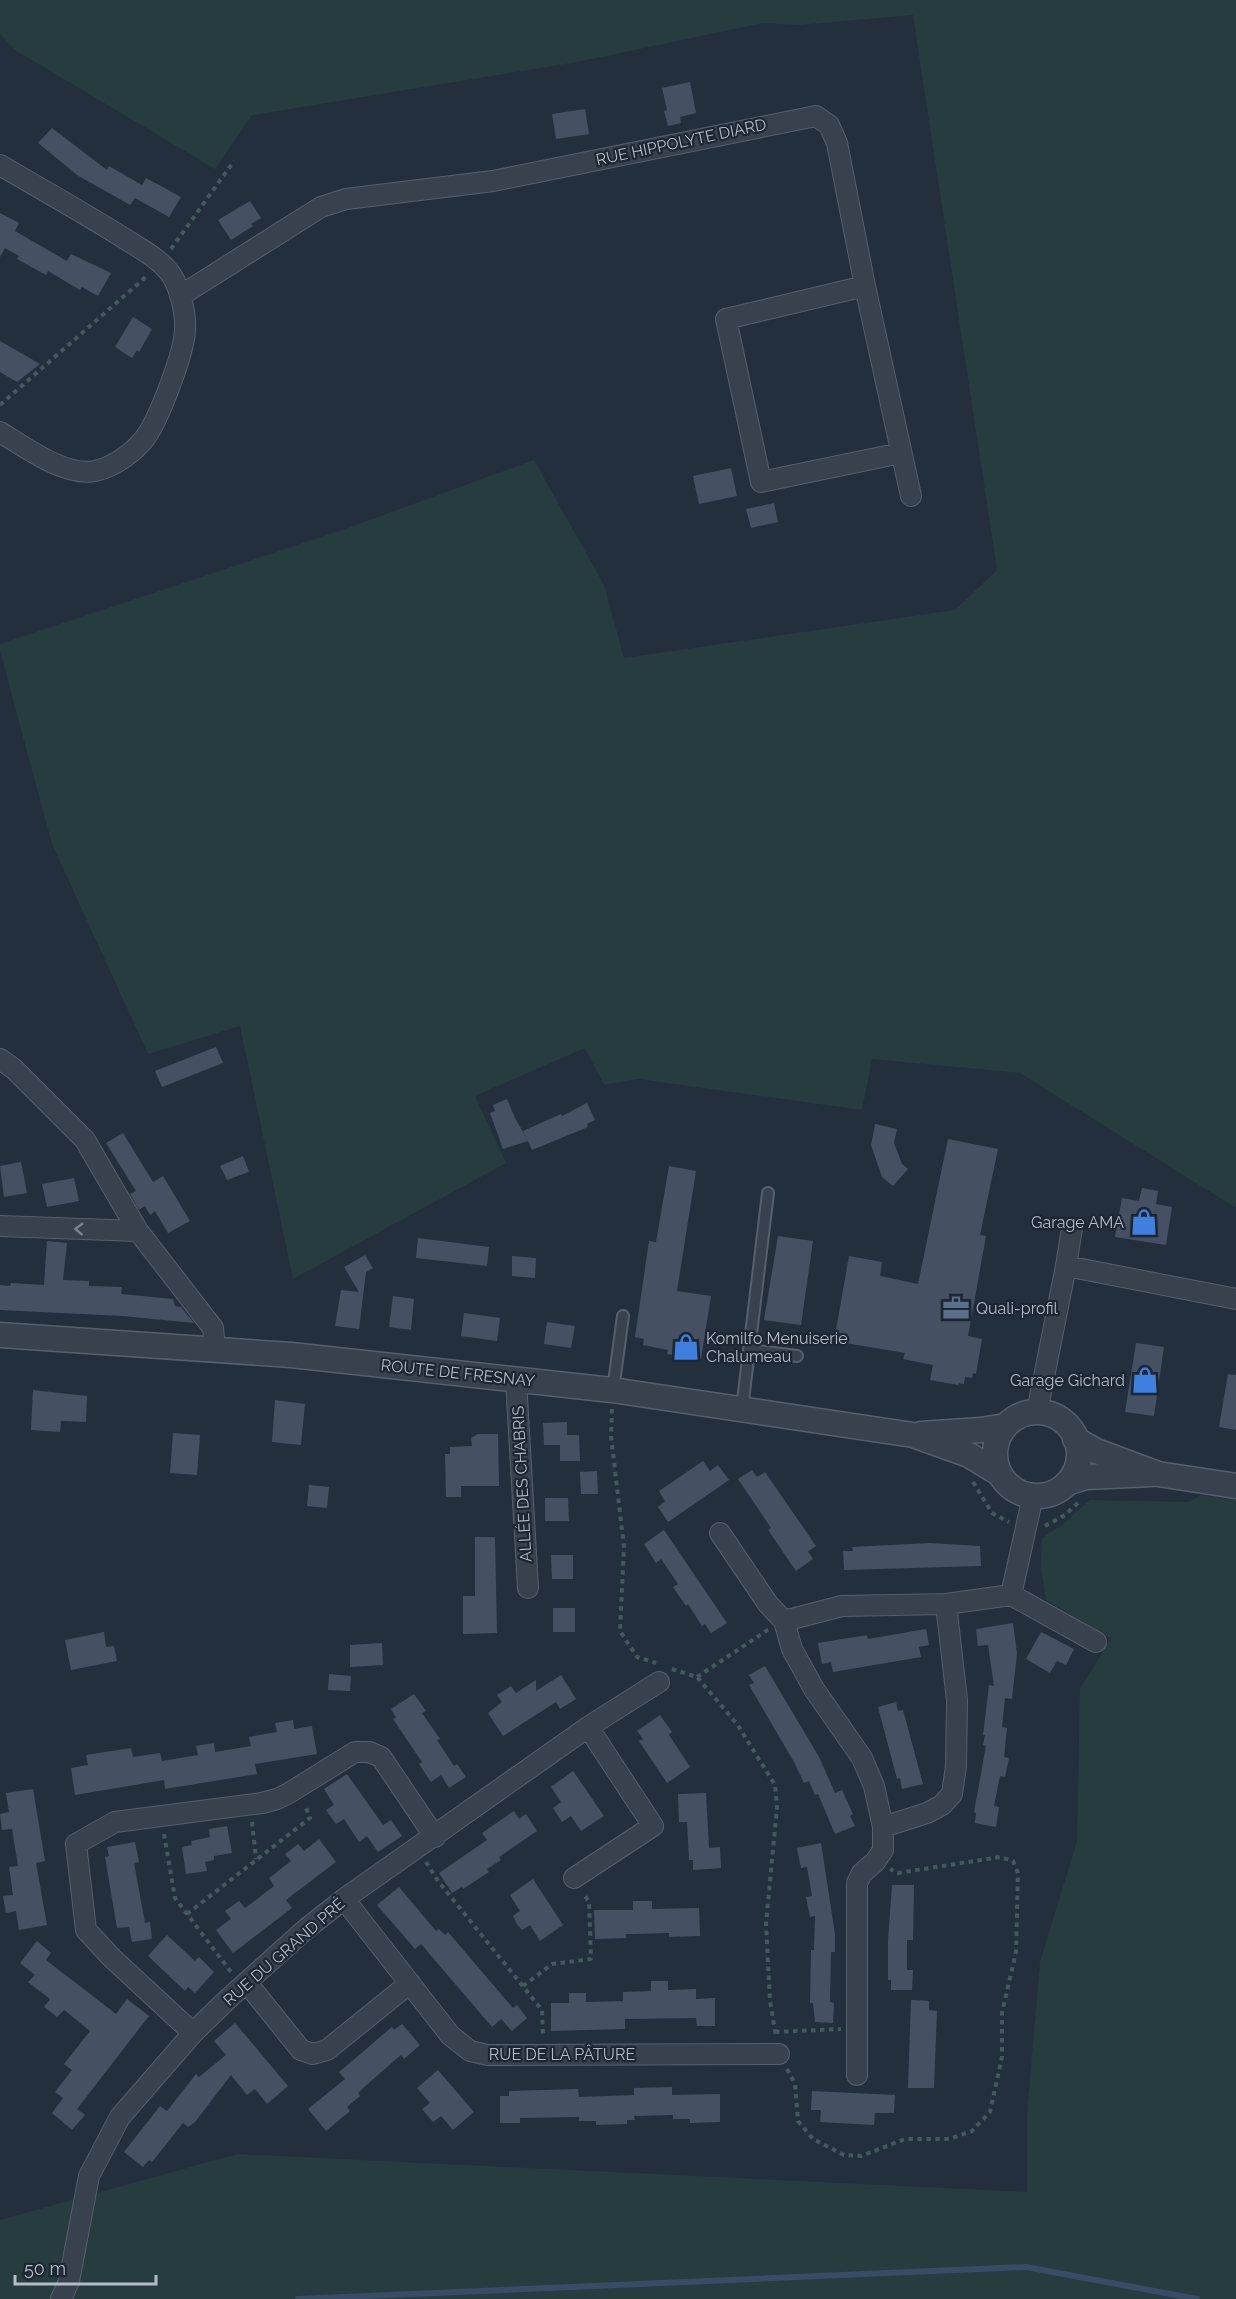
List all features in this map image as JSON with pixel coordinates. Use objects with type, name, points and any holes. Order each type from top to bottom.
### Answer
[{"type":"street","name":"RUE HIPPOLYTE DIARD","points":[[180,296],[321,207],[346,199],[493,181],[816,116],[829,125],[837,143],[910,496]]},
{"type":"street","points":[[0,165],[80,211],[154,258],[172,276],[180,296],[185,329],[173,375],[149,433],[131,452],[107,467],[93,472],[62,468],[0,432]]},
{"type":"street","points":[[865,286],[726,319],[761,482],[901,453]]},
{"type":"street","points":[[0,1059],[14,1069],[85,1140],[138,1231],[213,1328],[215,1350]]},
{"type":"street","points":[[0,1226],[138,1231]]},
{"type":"street","points":[[1037,1412],[1072,1228]]},
{"type":"street","points":[[1066,1266],[1236,1299]]},
{"type":"street","name":"ROUTE DE FRESNAY","points":[[0,1335],[291,1355],[612,1390],[913,1435],[969,1455],[1000,1474]]},
{"type":"street","name":"ALLÉE DES CHABRIS","points":[[516,1380],[528,1588]]},
{"type":"street","points":[[1076,1490],[1074,1473],[1078,1461],[1078,1446],[1073,1432],[1064,1422],[1051,1414],[1037,1412],[1025,1413],[1014,1418],[1005,1426],[998,1436],[995,1448],[995,1461],[1000,1474],[1014,1489],[1033,1496],[1076,1490],[1086,1477],[1158,1474],[1236,1486]]},
{"type":"street","name":"ROUTE DE FRESNAY","points":[[913,1435],[1005,1426]]},
{"type":"street","points":[[1075,1439],[1096,1451],[1158,1474]]},
{"type":"street","points":[[1011,1595],[1033,1496]]},
{"type":"street","points":[[720,1533],[768,1604],[784,1620],[792,1649],[814,1689],[862,1758],[874,1786],[883,1827],[883,1850],[875,1862],[862,1873],[857,1883],[857,2075]]},
{"type":"street","points":[[784,1620],[842,1606],[946,1604],[1011,1595],[1096,1642]]},
{"type":"street","points":[[883,1827],[927,1813],[942,1805],[952,1794],[956,1766],[957,1700],[946,1604]]},
{"type":"street","name":"RUE DU GRAND PRÉ","points":[[61,2299],[69,2281],[89,2176],[120,2117],[193,2033],[306,1929],[344,1899],[417,1850],[588,1727],[659,1682]]},
{"type":"street","points":[[574,1878],[653,1826],[588,1727]]},
{"type":"street","points":[[193,2033],[112,1958],[86,1930],[75,1844],[115,1822],[277,1799],[355,1752],[369,1752],[381,1757],[435,1837]]},
{"type":"street","name":"RUE DE LA PÂTURE","points":[[344,1899],[450,2035],[470,2051],[488,2055],[779,2054]]},
{"type":"street","points":[[245,1985],[301,2050],[313,2054],[327,2050],[410,1983]]},
{"type":"lane","points":[[742,1410],[768,1193]]},
{"type":"lane","points":[[612,1390],[623,1316]]},
{"type":"lane","points":[[749,1350],[796,1356]]},
{"type":"path","points":[[0,405],[160,264],[234,161]]},
{"type":"path","points":[[612,1390],[611,1436],[624,1546],[620,1631],[637,1657],[697,1677],[736,1724],[775,1785],[777,1807],[766,1924],[770,2001],[779,2054],[795,2084],[798,2121],[813,2139],[844,2155],[861,2156],[905,2139],[949,2139],[972,2131],[990,2112],[1002,2057],[1002,2013],[1016,1952],[1018,1873],[1013,1861],[1000,1857],[898,1873],[875,1862]]},
{"type":"path","points":[[968,1475],[992,1513],[1005,1521],[1038,1529],[1065,1515],[1076,1490]]},
{"type":"path","points":[[697,1677],[784,1620]]},
{"type":"path","points":[[187,1914],[310,1818],[298,1787]]},
{"type":"path","points":[[249,1804],[256,1860]]},
{"type":"path","points":[[161,1816],[175,1898],[245,1985]]},
{"type":"path","points":[[417,1850],[438,1881],[542,2010],[543,2055]]},
{"type":"path","points":[[523,1986],[552,1964],[591,1959],[589,1902],[574,1878]]},
{"type":"path","points":[[775,2032],[857,2029]]},
{"type":"green space","points":[[0,0],[1236,0],[1236,1208],[1020,1073],[872,1059],[862,1110],[639,1079],[604,1085],[585,1048],[475,1096],[506,1163],[293,1279],[240,1026],[148,1054],[52,844],[0,644],[345,529],[534,460],[604,585],[624,658],[955,610],[997,570],[913,15],[799,25],[763,23],[577,62],[252,115],[215,169],[15,50],[0,34]]},
{"type":"green space","points":[[1201,1495],[1236,1500],[1236,2299],[0,2299],[0,2220],[237,2154],[1027,2192],[1027,2114],[1040,1962],[1077,1841],[1080,1689],[1111,1638],[1046,1600],[1041,1568],[1042,1538],[1062,1525],[1090,1500],[1189,1502]]},
{"type":"building","points":[[690,82],[696,113],[680,117],[681,123],[668,126],[662,88]]},
{"type":"building","points":[[585,109],[589,134],[556,139],[552,114]]},
{"type":"building","points":[[52,128],[107,170],[109,166],[142,185],[146,178],[181,197],[169,217],[135,198],[130,205],[77,175],[38,143]]},
{"type":"building","points":[[250,201],[261,218],[231,240],[218,220]]},
{"type":"building","points":[[0,213],[19,223],[15,231],[67,261],[71,254],[111,273],[98,296],[82,287],[80,290],[48,271],[46,275],[17,259],[19,256],[5,248],[0,257]]},
{"type":"building","points":[[133,317],[152,329],[139,352],[137,350],[132,358],[115,347]]},
{"type":"building","points":[[0,341],[40,364],[17,382],[0,372]]},
{"type":"building","points":[[731,468],[737,496],[699,504],[693,476]]},
{"type":"building","points":[[774,503],[778,522],[751,528],[746,509]]},
{"type":"building","points":[[216,1047],[223,1063],[162,1087],[155,1071]]},
{"type":"building","points":[[507,1099],[528,1141],[503,1149],[490,1113],[495,1111],[493,1105]]},
{"type":"building","points":[[587,1103],[595,1120],[587,1124],[588,1127],[532,1150],[523,1131],[561,1114],[562,1116]]},
{"type":"building","points":[[875,1124],[897,1129],[894,1143],[902,1164],[908,1169],[893,1186],[882,1177],[871,1145]]},
{"type":"building","points":[[123,1133],[153,1182],[163,1176],[190,1221],[168,1233],[155,1211],[150,1215],[145,1206],[139,1210],[130,1194],[136,1191],[106,1143]]},
{"type":"building","points":[[948,1139],[998,1149],[980,1235],[986,1236],[968,1336],[982,1339],[976,1374],[973,1373],[972,1378],[965,1377],[964,1384],[959,1383],[958,1385],[930,1380],[933,1365],[903,1359],[905,1353],[834,1341],[849,1256],[882,1262],[880,1276],[918,1284]]},
{"type":"building","points":[[243,1156],[249,1172],[227,1180],[220,1166]]},
{"type":"building","points":[[21,1162],[27,1193],[4,1197],[0,1166]]},
{"type":"building","points":[[669,1166],[696,1171],[677,1291],[711,1296],[701,1359],[667,1354],[668,1350],[643,1345],[644,1339],[635,1337],[649,1241],[656,1242]]},
{"type":"building","points":[[74,1178],[79,1201],[47,1207],[42,1184]]},
{"type":"building","name":"Garage AMA","points":[[1142,1188],[1158,1191],[1156,1204],[1172,1207],[1166,1245],[1115,1237],[1122,1198],[1139,1201]]},
{"type":"building","points":[[778,1236],[813,1241],[801,1325],[764,1320]]},
{"type":"building","points":[[418,1238],[489,1247],[487,1266],[416,1258]]},
{"type":"building","points":[[47,1241],[67,1243],[63,1280],[89,1281],[89,1286],[122,1287],[121,1294],[173,1299],[175,1306],[181,1307],[194,1323],[123,1316],[0,1310],[0,1285],[10,1286],[11,1283],[44,1285]]},
{"type":"building","points":[[365,1255],[373,1268],[366,1272],[359,1329],[335,1326],[341,1290],[359,1292],[344,1267]]},
{"type":"building","points":[[512,1256],[536,1258],[535,1278],[512,1276]]},
{"type":"building","points":[[393,1296],[414,1299],[411,1330],[389,1327]]},
{"type":"building","points":[[464,1313],[500,1318],[497,1341],[461,1336]]},
{"type":"building","points":[[547,1322],[575,1326],[571,1348],[544,1344]]},
{"type":"building","name":"Garage Gichard","points":[[1136,1343],[1164,1347],[1154,1416],[1125,1412]]},
{"type":"building","points":[[1228,1374],[1236,1375],[1236,1430],[1219,1427]]},
{"type":"building","points":[[33,1390],[87,1396],[86,1422],[61,1421],[60,1432],[31,1430]]},
{"type":"building","points":[[275,1400],[305,1404],[301,1445],[272,1442]]},
{"type":"building","points":[[567,1422],[567,1435],[579,1435],[580,1461],[560,1461],[560,1445],[544,1445],[543,1423]]},
{"type":"building","points":[[173,1433],[200,1435],[197,1475],[170,1473]]},
{"type":"building","points":[[478,1434],[498,1434],[499,1486],[461,1486],[461,1497],[446,1497],[445,1454],[450,1454],[450,1447],[472,1446],[471,1438]]},
{"type":"building","points":[[703,1461],[710,1471],[718,1465],[729,1480],[668,1522],[658,1507],[665,1501],[659,1491]]},
{"type":"building","points":[[752,1470],[757,1477],[765,1472],[816,1546],[808,1551],[813,1559],[796,1571],[768,1530],[771,1528],[738,1479]]},
{"type":"building","points":[[597,1471],[598,1494],[581,1494],[580,1472]]},
{"type":"building","points":[[309,1485],[329,1487],[327,1508],[307,1506]]},
{"type":"building","points":[[545,1498],[568,1498],[569,1521],[545,1521]]},
{"type":"building","points":[[664,1530],[727,1623],[711,1633],[705,1624],[702,1626],[688,1604],[686,1606],[673,1587],[678,1584],[661,1559],[656,1563],[644,1544]]},
{"type":"building","points":[[475,1537],[495,1537],[497,1633],[463,1634],[463,1596],[475,1596]]},
{"type":"building","points":[[929,1543],[980,1546],[981,1566],[844,1570],[843,1551],[853,1551],[852,1547]]},
{"type":"building","points":[[551,1555],[573,1555],[573,1579],[552,1579]]},
{"type":"building","points":[[553,1608],[575,1608],[575,1632],[553,1632]]},
{"type":"building","points":[[1013,1623],[1017,1653],[1012,1699],[1005,1698],[1002,1727],[1007,1728],[1004,1757],[1009,1758],[1005,1777],[1000,1776],[994,1806],[999,1807],[996,1827],[975,1823],[976,1813],[974,1812],[986,1746],[983,1745],[985,1735],[983,1735],[989,1685],[994,1686],[988,1645],[978,1646],[976,1629]]},
{"type":"building","points":[[926,1629],[929,1645],[919,1647],[921,1657],[833,1672],[831,1662],[822,1664],[818,1643],[867,1635],[868,1639]]},
{"type":"building","points":[[104,1632],[106,1647],[114,1646],[117,1661],[71,1670],[65,1640]]},
{"type":"building","points":[[1041,1632],[1074,1649],[1066,1665],[1057,1661],[1050,1673],[1026,1659]]},
{"type":"building","points":[[382,1643],[383,1665],[350,1667],[350,1645]]},
{"type":"building","points":[[765,1666],[819,1757],[835,1793],[842,1790],[853,1814],[850,1816],[855,1826],[835,1834],[818,1794],[815,1795],[809,1781],[804,1783],[749,1685],[754,1683],[749,1675]]},
{"type":"building","points":[[329,1674],[351,1676],[350,1691],[328,1690]]},
{"type":"building","points":[[561,1675],[576,1699],[560,1709],[556,1702],[503,1736],[488,1713],[502,1702],[497,1695],[511,1686],[516,1693],[536,1680],[536,1691]]},
{"type":"building","points":[[414,1694],[426,1711],[422,1713],[440,1739],[437,1740],[454,1766],[457,1764],[466,1777],[449,1788],[441,1775],[431,1782],[419,1764],[422,1762],[393,1719],[396,1717],[391,1709]]},
{"type":"building","points":[[896,1702],[898,1711],[903,1710],[923,1784],[902,1789],[900,1778],[897,1779],[878,1707]]},
{"type":"building","points":[[660,1715],[672,1732],[669,1735],[690,1767],[667,1783],[639,1741],[643,1739],[637,1731]]},
{"type":"building","points":[[293,1720],[294,1729],[312,1726],[317,1754],[255,1764],[257,1774],[165,1789],[164,1780],[75,1795],[71,1768],[88,1765],[86,1755],[131,1748],[133,1757],[160,1753],[162,1761],[198,1755],[196,1746],[214,1743],[215,1752],[251,1746],[249,1737],[277,1732],[275,1723]]},
{"type":"building","points":[[573,1771],[604,1816],[581,1831],[571,1816],[562,1822],[553,1808],[561,1802],[551,1787]]},
{"type":"building","points":[[347,1774],[383,1825],[391,1820],[402,1836],[378,1852],[367,1836],[359,1842],[344,1819],[336,1824],[326,1810],[334,1805],[324,1789]]},
{"type":"building","points":[[33,1789],[45,1861],[36,1863],[47,1925],[19,1930],[16,1911],[6,1913],[3,1896],[13,1895],[9,1867],[18,1866],[12,1829],[2,1830],[0,1814],[9,1812],[6,1793]]},
{"type":"building","points":[[706,1793],[709,1848],[720,1847],[721,1868],[693,1870],[693,1860],[689,1860],[687,1822],[679,1822],[678,1794]]},
{"type":"building","points":[[514,1811],[519,1819],[526,1814],[537,1831],[499,1857],[501,1860],[487,1869],[489,1872],[463,1889],[462,1887],[452,1893],[439,1873],[487,1840],[482,1833]]},
{"type":"building","points":[[227,1826],[232,1853],[214,1856],[214,1860],[205,1862],[207,1871],[186,1874],[182,1847],[192,1845],[191,1841],[210,1837],[209,1829]]},
{"type":"building","points":[[319,1839],[336,1862],[286,1900],[292,1908],[233,1953],[216,1930],[231,1919],[225,1911],[239,1901],[245,1908],[274,1886],[269,1878],[291,1861],[285,1854],[298,1844],[304,1851]]},
{"type":"building","points":[[135,1842],[139,1862],[134,1863],[145,1923],[150,1922],[152,1939],[132,1942],[129,1927],[117,1928],[105,1857],[109,1856],[107,1847]]},
{"type":"building","points":[[821,1843],[835,1934],[835,1952],[831,1952],[830,2002],[834,2003],[833,2023],[815,2022],[813,2003],[810,2003],[811,1950],[814,1950],[815,1916],[810,1917],[806,1897],[812,1896],[807,1867],[801,1868],[797,1848]]},
{"type":"building","points":[[533,1879],[563,1925],[540,1941],[530,1925],[522,1930],[517,1924],[513,1916],[520,1911],[510,1895]]},
{"type":"building","points":[[892,1885],[914,1885],[913,1940],[907,1940],[907,1970],[913,1970],[912,1990],[891,1990],[891,1980],[888,1980]]},
{"type":"building","points":[[399,1887],[436,1931],[439,1929],[445,1935],[448,1932],[513,2008],[517,2005],[527,2018],[512,2031],[501,2019],[492,2027],[421,1944],[415,1949],[377,1905]]},
{"type":"building","points":[[633,1901],[652,1901],[652,1909],[699,1908],[700,1936],[669,1937],[669,1933],[626,1934],[626,1938],[595,1939],[594,1910],[633,1910]]},
{"type":"building","points":[[167,1935],[195,1961],[199,1957],[214,1972],[195,1993],[188,1987],[185,1991],[148,1956]]},
{"type":"building","points":[[37,1941],[51,1953],[46,1960],[116,2014],[127,1999],[149,2016],[77,2109],[85,2115],[72,2130],[52,2113],[63,2098],[55,2092],[72,2070],[64,2064],[90,2031],[64,2010],[57,2017],[44,2007],[50,1999],[28,1982],[35,1975],[20,1963]]},
{"type":"building","points":[[651,1981],[668,1981],[668,1990],[696,1989],[696,1999],[715,1998],[715,2026],[697,2026],[696,2018],[625,2019],[625,2029],[551,2031],[551,2003],[569,2003],[569,1993],[586,1993],[586,2002],[623,2001],[623,1992],[651,1991]]},
{"type":"building","points":[[911,2000],[929,2001],[929,2010],[937,2011],[934,2088],[908,2088]]},
{"type":"building","points":[[235,2023],[288,2086],[267,2104],[255,2089],[247,2095],[231,2075],[195,2122],[188,2127],[183,2123],[152,2162],[149,2160],[143,2167],[124,2152],[160,2106],[167,2111],[196,2074],[199,2077],[226,2055],[214,2041]]},
{"type":"building","points":[[402,2024],[420,2045],[404,2059],[401,2055],[371,2081],[358,2093],[360,2096],[347,2107],[350,2111],[326,2131],[308,2109],[345,2079],[339,2072],[392,2027],[394,2030]]},
{"type":"building","points":[[438,2070],[474,2112],[453,2130],[441,2116],[433,2122],[422,2109],[430,2103],[417,2088]]},
{"type":"building","points":[[672,2087],[672,2095],[720,2094],[720,2122],[690,2123],[690,2119],[673,2119],[673,2115],[634,2116],[635,2120],[627,2120],[627,2124],[596,2125],[596,2121],[579,2121],[579,2117],[520,2118],[520,2123],[500,2123],[500,2096],[509,2096],[509,2091],[578,2089],[579,2097],[634,2095],[634,2088]]},
{"type":"building","points":[[812,2091],[895,2095],[894,2113],[875,2113],[874,2125],[820,2122],[821,2110],[811,2110]]},
{"type":"waterway","points":[[298,2299],[1026,2267],[1197,2299]]},
{"type":"place","name":"Garage AMA","points":[[1144,1222]]},
{"type":"place","name":"Quali-profil","points":[[956,1308]]},
{"type":"place","name":"Komilfo Menuiserie Chalumeau","points":[[686,1347]]},
{"type":"place","name":"Garage Gichard","points":[[1145,1380]]}]
